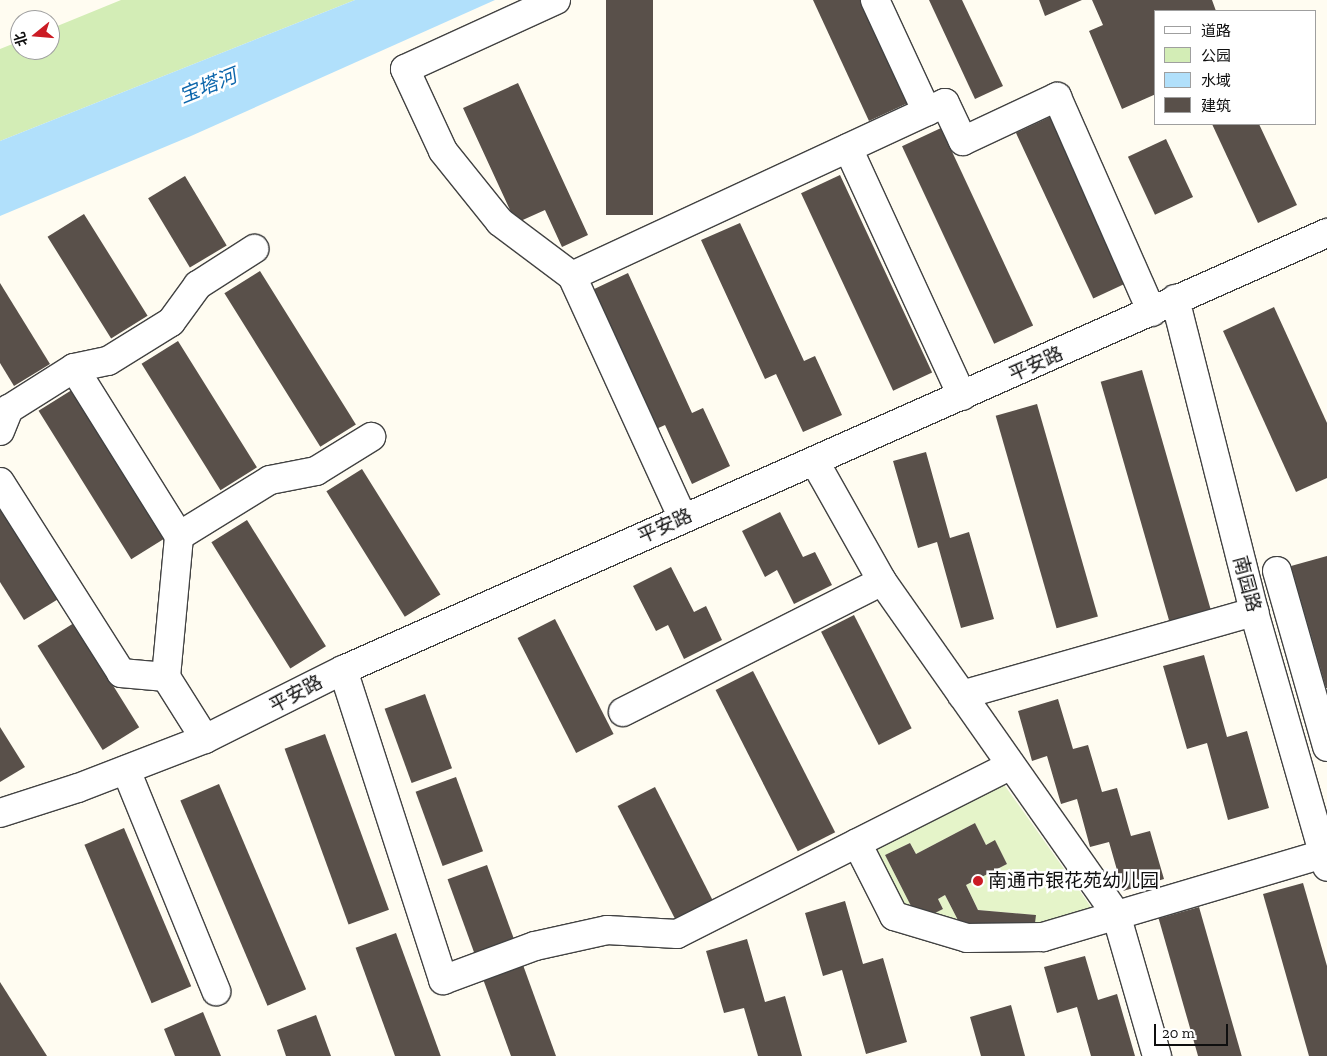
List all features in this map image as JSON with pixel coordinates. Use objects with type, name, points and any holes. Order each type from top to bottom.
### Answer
[{"type":"street","points":[[556,0],[522,5],[405,69],[443,151],[500,222],[572,276],[683,518]]},
{"type":"street","points":[[572,276],[927,112],[876,0]]},
{"type":"street","name":"南园路","points":[[927,112],[946,104],[962,141],[1057,97],[1163,306],[1254,612],[1325,861]]},
{"type":"street","points":[[848,148],[962,396]]},
{"type":"street","name":"平安路","points":[[0,813],[126,770],[205,739],[343,670],[1327,233]]},
{"type":"street","points":[[0,431],[9,409],[74,368],[108,361],[171,322],[198,285],[254,249]]},
{"type":"street","points":[[74,368],[179,536],[166,677],[205,739]]},
{"type":"street","points":[[179,536],[270,480],[316,471],[371,437]]},
{"type":"street","points":[[815,462],[882,581],[1116,914],[1157,1056]]},
{"type":"street","points":[[0,482],[121,673],[166,677]]},
{"type":"street","points":[[1277,572],[1327,747]]},
{"type":"street","points":[[623,712],[882,581]]},
{"type":"street","points":[[962,695],[1254,612]]},
{"type":"street","points":[[343,670],[418,911],[443,980],[535,946],[607,930],[676,934],[1011,765]]},
{"type":"street","points":[[126,770],[216,992]]},
{"type":"street","points":[[857,843],[894,916],[967,938],[1044,937],[1116,914],[1325,861]]},
{"type":"green space","points":[[121,0],[355,0],[0,141],[0,49],[10,45],[10,60],[60,60],[60,25]]},
{"type":"green space","name":"南通市银花苑幼儿园","points":[[1003,783],[1096,914],[1043,932],[968,933],[897,911],[868,852]],"holes":[[[975,823],[986,845],[995,841],[1007,864],[966,885],[978,910],[1035,915],[1034,931],[962,928],[945,895],[938,899],[943,909],[935,913],[919,912],[911,906],[885,855],[910,843],[916,854]]]},
{"type":"water","name":"宝塔河","points":[[355,0],[495,0],[191,136],[0,216],[0,141]]},
{"type":"building","points":[[606,0],[653,0],[653,215],[606,215]]},
{"type":"building","points":[[813,0],[860,0],[908,103],[869,121]]},
{"type":"building","points":[[929,0],[962,0],[1003,86],[975,99]]},
{"type":"building","points":[[1039,0],[1082,0],[1045,16]]},
{"type":"building","points":[[1092,0],[1212,0],[1216,10],[1154,10],[1154,95],[1122,109],[1089,31],[1103,25]]},
{"type":"building","points":[[518,83],[588,235],[562,247],[545,210],[516,223],[463,108]]},
{"type":"building","points":[[1054,115],[1131,281],[1093,299],[1016,133]]},
{"type":"building","points":[[1212,125],[1259,125],[1297,205],[1258,223]]},
{"type":"building","points":[[941,128],[1033,326],[994,344],[902,146]]},
{"type":"building","points":[[1166,139],[1193,197],[1155,215],[1128,157]]},
{"type":"building","points":[[840,175],[932,373],[893,391],[801,193]]},
{"type":"building","points":[[185,176],[227,245],[190,268],[148,198]]},
{"type":"building","points":[[84,214],[148,316],[111,339],[48,237]]},
{"type":"building","points":[[740,223],[804,361],[815,356],[842,415],[803,432],[776,374],[765,379],[701,240]]},
{"type":"building","points":[[260,271],[356,424],[320,447],[224,293]]},
{"type":"building","points":[[628,273],[692,413],[703,408],[730,466],[692,484],[665,425],[654,430],[590,291]]},
{"type":"building","points":[[0,283],[50,364],[14,386],[0,363]]},
{"type":"building","points":[[1274,307],[1327,423],[1327,478],[1296,492],[1223,331]]},
{"type":"building","points":[[178,341],[257,467],[220,490],[142,364]]},
{"type":"building","points":[[1142,370],[1213,616],[1171,628],[1101,382]]},
{"type":"building","points":[[75,388],[168,536],[131,559],[39,411]]},
{"type":"building","points":[[1037,404],[1098,616],[1057,628],[996,416]]},
{"type":"building","points":[[926,452],[950,538],[969,532],[994,619],[961,628],[937,542],[918,548],[893,461]]},
{"type":"building","points":[[362,469],[440,595],[405,617],[326,491]]},
{"type":"building","points":[[0,501],[60,598],[24,620],[0,582]]},
{"type":"building","points":[[780,512],[803,557],[815,552],[832,585],[794,604],[777,570],[765,577],[742,531]]},
{"type":"building","points":[[247,520],[326,646],[290,669],[211,542]]},
{"type":"building","points":[[1327,556],[1327,688],[1326,688],[1291,566]]},
{"type":"building","points":[[671,567],[694,612],[706,606],[722,640],[684,659],[668,625],[656,631],[633,586]]},
{"type":"building","points":[[854,615],[912,728],[879,745],[821,632]]},
{"type":"building","points":[[555,619],[614,734],[576,753],[518,638]]},
{"type":"building","points":[[74,623],[139,727],[103,750],[38,646]]},
{"type":"building","points":[[1204,655],[1227,737],[1247,731],[1269,808],[1228,820],[1207,743],[1187,749],[1163,666]]},
{"type":"building","points":[[753,671],[835,832],[798,851],[716,690]]},
{"type":"building","points":[[425,694],[452,768],[412,783],[385,709]]},
{"type":"building","points":[[1058,699],[1073,749],[1088,745],[1102,792],[1117,788],[1131,836],[1150,831],[1164,879],[1123,891],[1109,842],[1090,847],[1077,799],[1061,804],[1047,756],[1032,761],[1018,711]]},
{"type":"building","points":[[0,727],[25,767],[0,782]]},
{"type":"building","points":[[325,734],[389,910],[349,924],[285,749]]},
{"type":"building","points":[[456,777],[483,851],[443,866],[416,792]]},
{"type":"building","points":[[219,784],[306,989],[267,1006],[180,800]]},
{"type":"building","points":[[655,787],[714,902],[676,921],[618,806]]},
{"type":"building","points":[[975,823],[986,845],[995,840],[1007,864],[966,885],[978,910],[1036,915],[1034,931],[962,928],[945,895],[938,899],[943,909],[935,913],[919,912],[911,906],[885,855],[910,843],[916,854]]},
{"type":"building","points":[[124,828],[191,986],[152,1003],[84,845]]},
{"type":"building","points":[[487,865],[514,938],[474,953],[448,879]]},
{"type":"building","points":[[1303,883],[1327,966],[1327,1056],[1309,1056],[1263,894]]},
{"type":"building","points":[[845,901],[863,964],[883,958],[907,1042],[866,1054],[842,970],[823,976],[805,913]]},
{"type":"building","points":[[1199,907],[1242,1056],[1198,1056],[1159,919]]},
{"type":"building","points":[[396,933],[441,1056],[395,1056],[356,948]]},
{"type":"building","points":[[747,939],[765,1002],[785,996],[802,1056],[758,1056],[744,1008],[724,1013],[706,951]]},
{"type":"building","points":[[1085,956],[1098,1000],[1117,994],[1135,1056],[1091,1056],[1077,1007],[1057,1013],[1044,967]]},
{"type":"building","points":[[523,965],[556,1056],[511,1056],[483,979]]},
{"type":"building","points":[[0,982],[47,1056],[0,1056]]},
{"type":"building","points":[[1011,1005],[1025,1056],[981,1056],[970,1017]]},
{"type":"building","points":[[203,1012],[221,1056],[175,1056],[164,1029]]},
{"type":"building","points":[[316,1015],[331,1056],[286,1056],[277,1030]]},
{"type":"place","name":"南通市银花苑幼儿园","points":[[978,881]]}]
